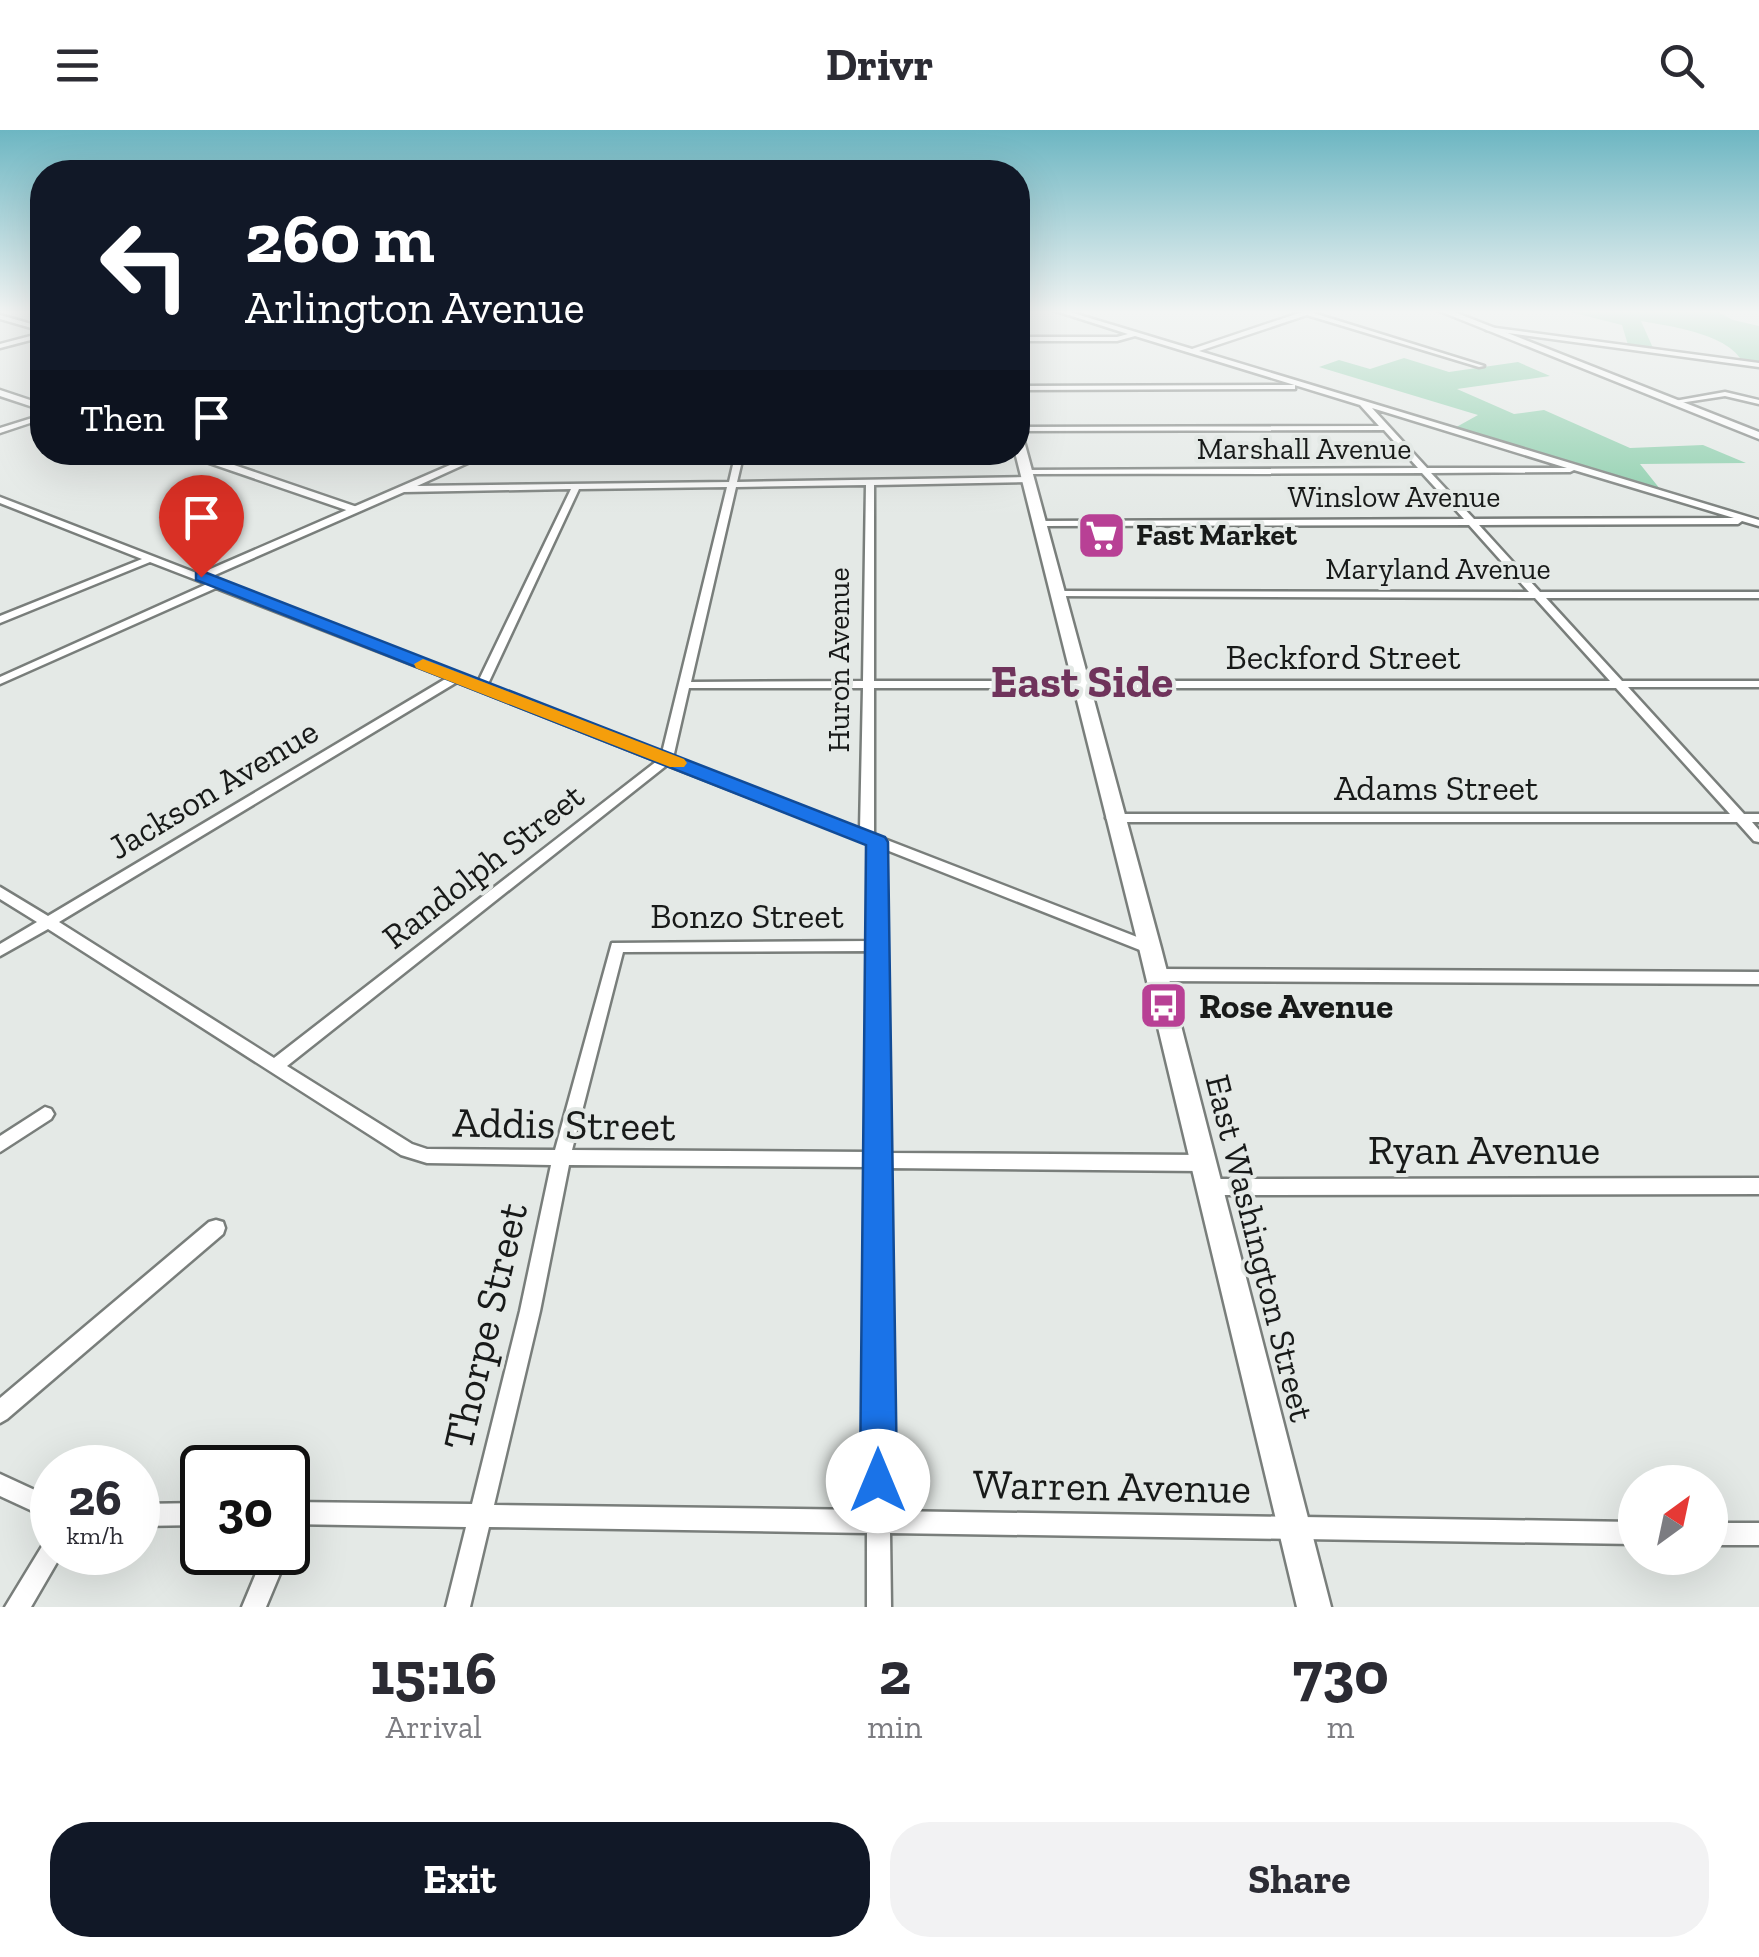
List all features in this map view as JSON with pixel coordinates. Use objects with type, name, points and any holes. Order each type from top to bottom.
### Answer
[{"type":"main road","points":[[1615,379],[1759,436]]},
{"type":"main road","points":[[0,393],[30,403]]},
{"type":"main road","points":[[225,465],[357,510]]},
{"type":"main road","name":"East Washington Street","points":[[1023,465],[1150,948],[1314,1607]]},
{"type":"street","points":[[1283,379],[1754,522]]},
{"type":"street","points":[[1030,388],[1304,385]]},
{"type":"street","points":[[1674,402],[1725,394],[1759,402]]},
{"type":"street","points":[[1364,403],[1759,838]]},
{"type":"street","points":[[0,431],[30,421]]},
{"type":"street","points":[[1030,430],[1384,428]]},
{"type":"street","points":[[201,577],[458,465]]},
{"type":"street","points":[[667,759],[738,465]]},
{"type":"street","name":"Marshall Avenue","points":[[404,489],[1582,469]]},
{"type":"street","name":"Huron Avenue","points":[[870,482],[872,840],[877,946],[879,1607]]},
{"type":"street","points":[[480,687],[576,487]]},
{"type":"street","points":[[0,500],[1150,948]]},
{"type":"street","name":"Winslow Avenue","points":[[1039,524],[1754,522]]},
{"type":"street","points":[[0,620],[152,558]]},
{"type":"street","points":[[0,681],[216,584]]},
{"type":"street","name":"Maryland Avenue","points":[[1057,594],[1759,594]]},
{"type":"street","name":"Jackson Avenue","points":[[0,951],[457,678]]},
{"type":"street","name":"Beckford Street","points":[[686,684],[1759,684]]},
{"type":"street","name":"Randolph Street","points":[[275,1066],[667,759]]},
{"type":"street","name":"Adams Street","points":[[1113,818],[1759,818]]},
{"type":"street","name":"Addis Street","points":[[0,892],[408,1150],[426,1156],[877,1163],[1202,1162]]},
{"type":"street","name":"Bonzo Street","points":[[617,946],[877,946]]},
{"type":"street","name":"Thorpe Street","points":[[458,1607],[530,1311],[561,1160],[617,946]]},
{"type":"street","points":[[1156,975],[1759,978]]},
{"type":"street","points":[[0,1145],[44,1114]]},
{"type":"street","name":"Ryan Avenue","points":[[1209,1187],[1759,1186]]},
{"type":"street","points":[[0,1412],[216,1228]]},
{"type":"street","points":[[0,1485],[30,1499]]},
{"type":"street","name":"Warren Avenue","points":[[310,1518],[879,1521],[1618,1533]]},
{"type":"street","points":[[1728,1534],[1759,1534]]},
{"type":"street","points":[[17,1607],[37,1575]]},
{"type":"street","points":[[254,1607],[267,1575]]},
{"type":"green space","points":[[1359,379],[1529,379],[1457,389],[1514,414],[1544,410],[1630,448],[1703,445],[1746,463],[1640,464],[1664,494],[1451,430],[1478,415]]},
{"type":"slow traffic","points":[[423,664],[677,763]]},
{"type":"place","name":"Fast Market","points":[[1101,535]]},
{"type":"place","name":"Rose Avenue","points":[[1164,1006]]},
{"type":"district","name":"East Side","points":[[1082,682]]},
{"type":"route","points":[[201,577],[877,842],[878,1481]]}]
